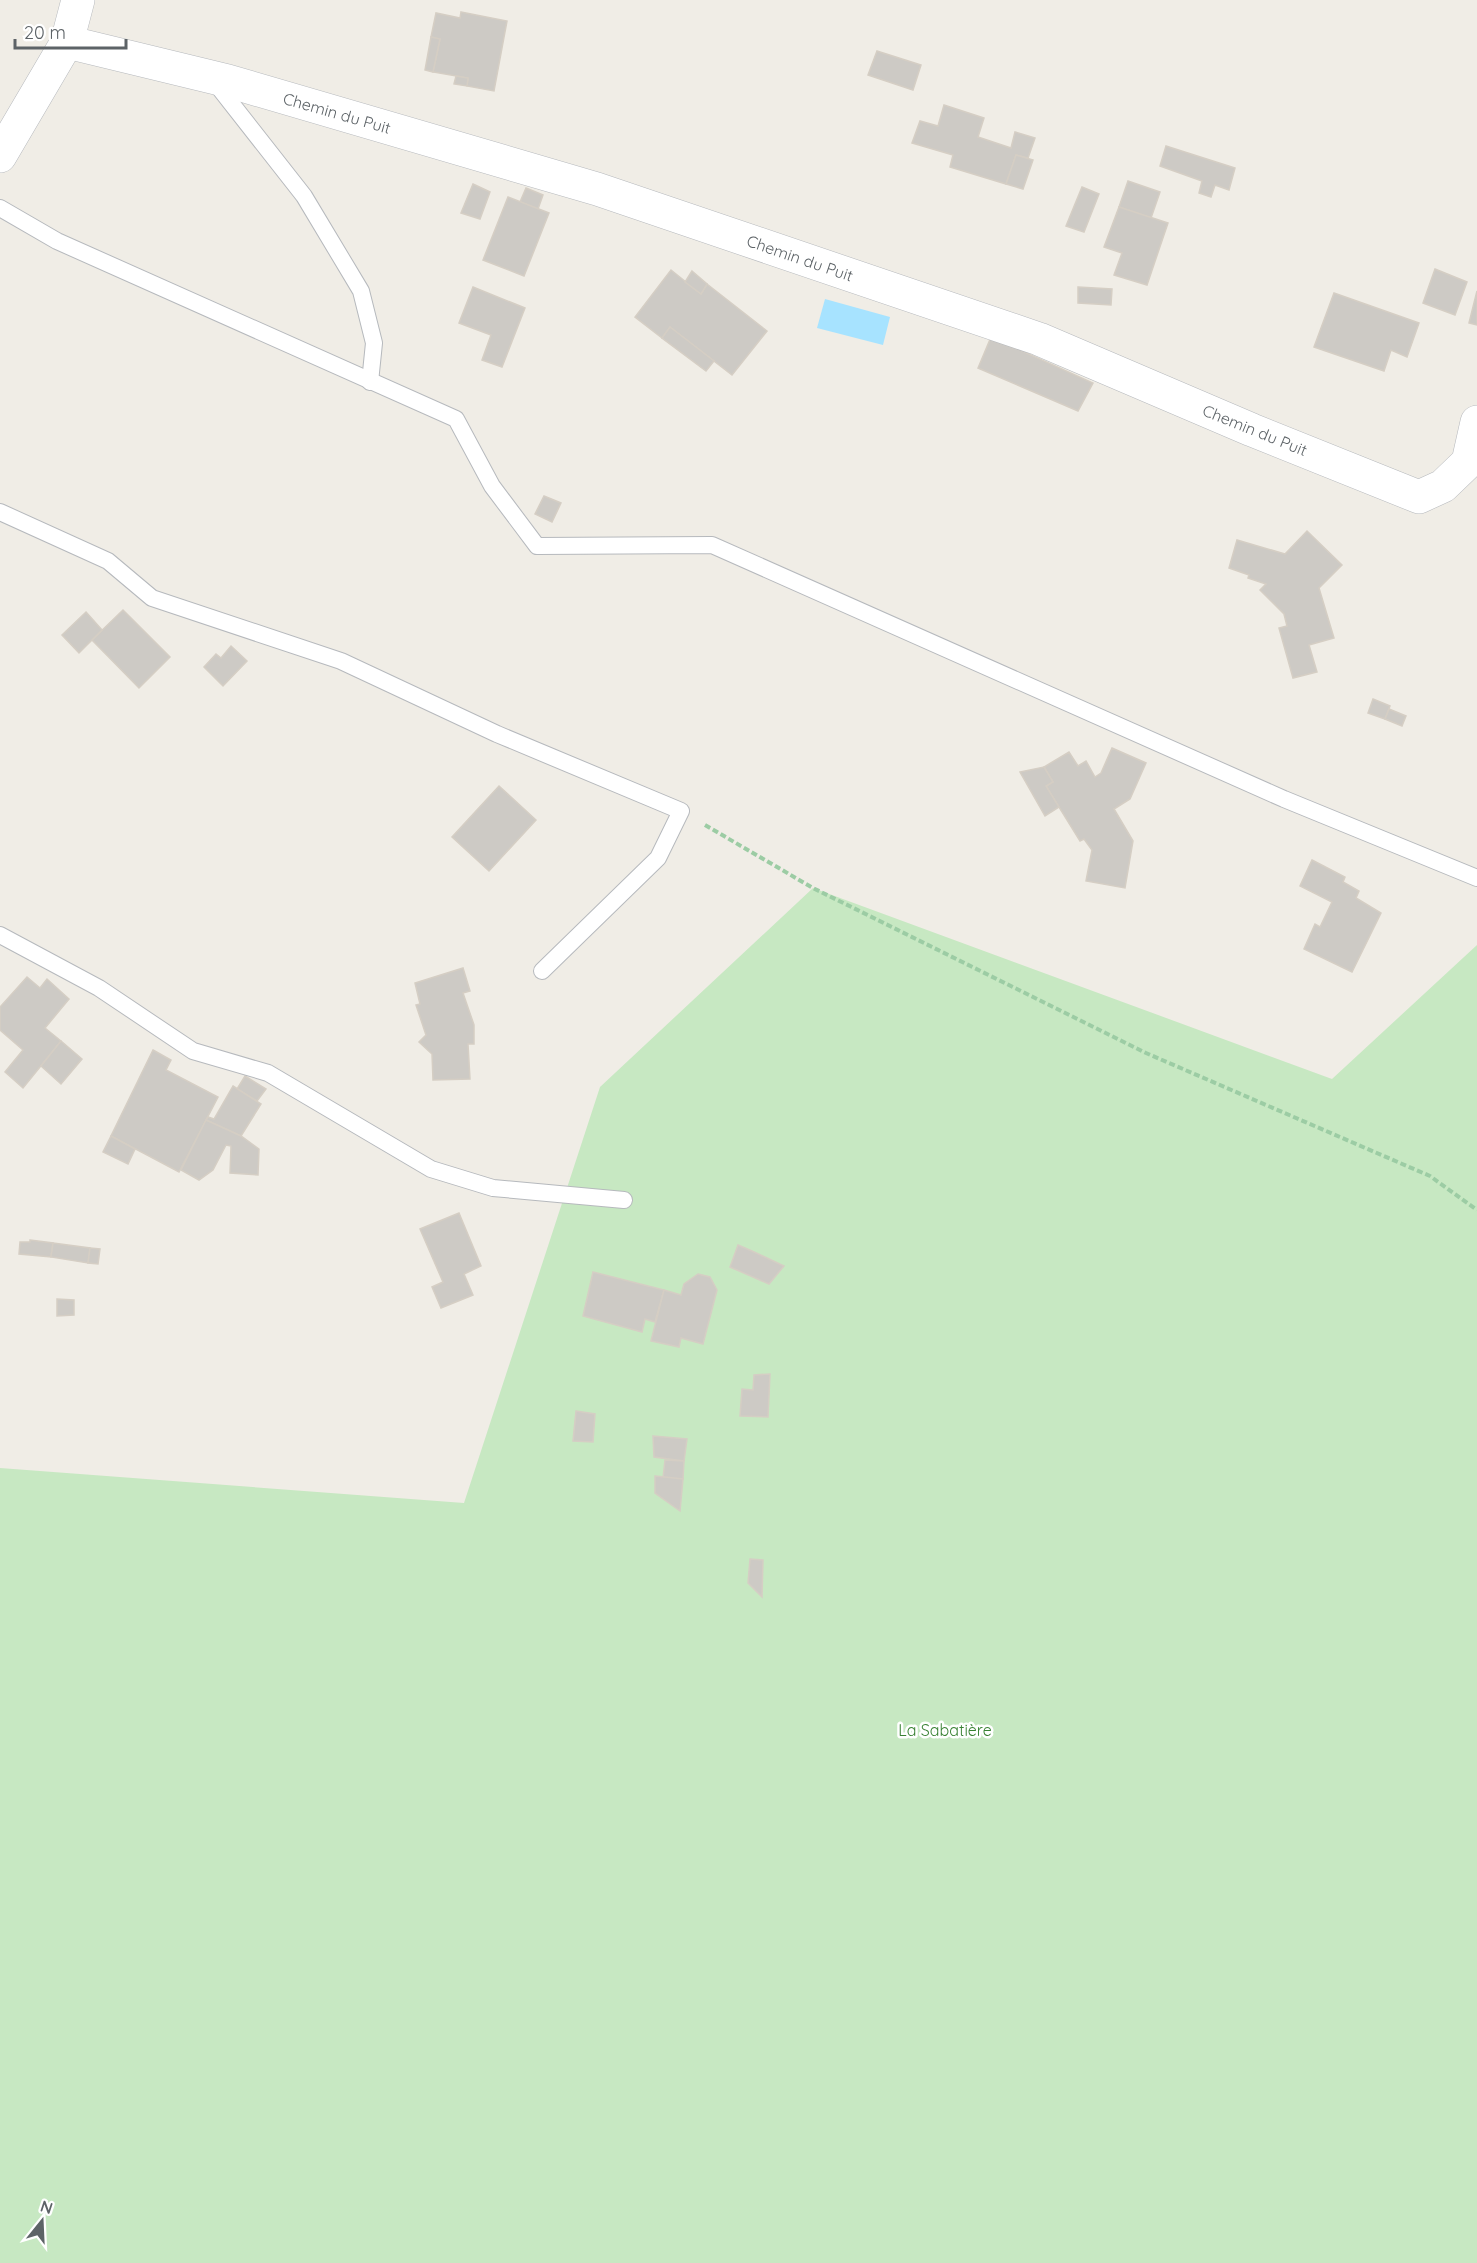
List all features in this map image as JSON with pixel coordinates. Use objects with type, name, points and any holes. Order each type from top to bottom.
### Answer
[{"type":"street","points":[[0,156],[66,42],[78,0]]},
{"type":"street","name":"Chemin du Puit","points":[[66,42],[210,77],[597,189],[1039,339],[1252,430],[1419,497],[1443,486],[1468,462],[1477,422]]},
{"type":"lane","points":[[210,77],[304,196],[361,291],[375,344],[370,382]]},
{"type":"lane","points":[[0,208],[57,241],[456,419],[492,486],[537,546],[712,545],[1284,799],[1477,878]]},
{"type":"lane","points":[[0,512],[108,561],[152,598],[341,661],[497,734],[681,811],[658,858],[542,971]]},
{"type":"lane","points":[[0,935],[99,988],[193,1051],[268,1073],[431,1169],[493,1188],[624,1200]]},
{"type":"path","points":[[681,811],[813,888],[1146,1053],[1430,1176],[1477,1210]]},
{"type":"green space","name":"La Sabatière","points":[[813,888],[1332,1079],[1477,945],[1477,2263],[0,2263],[0,1468],[464,1503],[600,1087]]},
{"type":"water","points":[[825,299],[890,317],[883,345],[817,328]]},
{"type":"building","points":[[461,12],[507,21],[494,91],[467,86],[468,78],[433,72],[440,39],[431,37],[436,13],[460,18]]},
{"type":"building","points":[[431,37],[440,39],[433,72],[425,70]]},
{"type":"building","points":[[877,51],[921,65],[913,90],[868,75]]},
{"type":"building","points":[[456,76],[468,78],[467,86],[454,84]]},
{"type":"building","points":[[944,105],[984,118],[978,137],[1011,148],[1015,132],[1035,138],[1028,158],[1016,155],[1006,184],[950,167],[953,155],[912,143],[920,121],[938,126]]},
{"type":"building","points":[[1166,146],[1235,168],[1229,190],[1215,185],[1211,197],[1199,193],[1202,181],[1160,166]]},
{"type":"building","points":[[1016,155],[1033,160],[1023,189],[1006,184]]},
{"type":"building","points":[[1128,181],[1160,192],[1151,218],[1119,207]]},
{"type":"building","points":[[473,184],[490,192],[480,219],[461,213]]},
{"type":"building","points":[[1082,187],[1099,194],[1084,232],[1066,226]]},
{"type":"building","points":[[526,188],[543,195],[538,209],[520,202]]},
{"type":"building","points":[[508,197],[549,213],[524,276],[483,260]]},
{"type":"building","points":[[1119,207],[1168,223],[1147,285],[1114,275],[1122,253],[1104,247]]},
{"type":"building","points":[[1435,269],[1467,282],[1455,315],[1423,303]]},
{"type":"building","points":[[671,270],[701,294],[707,284],[767,331],[732,375],[670,327],[662,338],[635,317]]},
{"type":"building","points":[[692,271],[707,284],[701,294],[685,282]]},
{"type":"building","points":[[473,287],[525,308],[502,367],[482,360],[491,335],[459,323]]},
{"type":"building","points":[[1078,287],[1112,289],[1111,305],[1078,303]]},
{"type":"building","points":[[1477,291],[1477,325],[1469,323]]},
{"type":"building","points":[[1334,293],[1419,323],[1407,357],[1391,350],[1384,371],[1314,347]]},
{"type":"building","points":[[670,327],[714,361],[706,371],[662,338]]},
{"type":"building","points":[[991,337],[1093,383],[1078,411],[978,368]]},
{"type":"building","points":[[544,496],[561,503],[552,522],[535,514]]},
{"type":"building","points":[[1307,531],[1342,565],[1319,588],[1334,638],[1309,645],[1317,672],[1293,678],[1279,628],[1287,626],[1284,614],[1260,590],[1266,584],[1229,568],[1237,540],[1285,554]]},
{"type":"building","points":[[123,610],[170,657],[139,688],[92,640]]},
{"type":"building","points":[[86,612],[102,630],[79,653],[62,635]]},
{"type":"building","points":[[231,646],[247,661],[223,686],[204,667],[216,654],[221,658]]},
{"type":"building","points":[[1373,699],[1390,706],[1385,719],[1368,713]]},
{"type":"building","points":[[1389,709],[1406,716],[1402,726],[1385,719]]},
{"type":"building","points":[[1112,748],[1146,763],[1130,799],[1114,809],[1133,841],[1125,888],[1086,881],[1092,850],[1084,839],[1080,841],[1046,786],[1053,782],[1044,767],[1069,752],[1078,766],[1086,761],[1095,777],[1101,773]]},
{"type":"building","points":[[1044,767],[1053,782],[1046,786],[1059,807],[1045,816],[1020,772]]},
{"type":"building","points":[[499,786],[536,820],[489,871],[452,837]]},
{"type":"building","points":[[1312,860],[1345,877],[1343,882],[1359,891],[1356,898],[1381,913],[1352,972],[1304,949],[1315,924],[1320,927],[1332,902],[1300,886]]},
{"type":"building","points":[[463,968],[470,991],[463,993],[474,1025],[474,1044],[468,1044],[470,1079],[433,1080],[432,1054],[419,1042],[426,1035],[416,1005],[420,1004],[415,983]]},
{"type":"building","points":[[27,977],[40,988],[47,979],[69,999],[45,1028],[61,1041],[23,1088],[5,1072],[23,1050],[0,1030],[0,1007]]},
{"type":"building","points":[[61,1041],[82,1059],[61,1084],[41,1066]]},
{"type":"building","points":[[153,1050],[171,1060],[166,1070],[218,1097],[179,1172],[111,1136]]},
{"type":"building","points":[[245,1076],[266,1089],[257,1101],[237,1089]]},
{"type":"building","points":[[233,1086],[261,1104],[241,1136],[206,1120],[208,1117],[214,1119]]},
{"type":"building","points":[[206,1120],[241,1136],[259,1149],[258,1175],[230,1173],[231,1146],[226,1145],[213,1170],[199,1180],[181,1170]]},
{"type":"building","points":[[111,1136],[135,1149],[128,1164],[103,1152]]},
{"type":"building","points":[[459,1213],[481,1266],[464,1274],[473,1295],[441,1308],[432,1287],[443,1282],[420,1229]]},
{"type":"building","points":[[30,1240],[53,1243],[51,1257],[19,1254],[20,1242],[30,1242]]},
{"type":"building","points":[[53,1243],[90,1248],[88,1263],[51,1257]]},
{"type":"building","points":[[738,1245],[784,1266],[769,1284],[730,1267]]},
{"type":"building","points":[[90,1248],[100,1249],[98,1264],[88,1263]]},
{"type":"building","points":[[593,1272],[664,1290],[655,1322],[645,1319],[642,1332],[583,1316]]},
{"type":"building","points":[[698,1274],[710,1277],[717,1290],[703,1344],[681,1338],[679,1347],[651,1341],[664,1290],[681,1295],[684,1284]]},
{"type":"building","points":[[57,1299],[74,1300],[74,1315],[57,1316]]},
{"type":"building","points":[[770,1374],[768,1417],[740,1416],[742,1389],[753,1390],[754,1375]]},
{"type":"building","points":[[576,1411],[595,1414],[593,1442],[573,1441]]},
{"type":"building","points":[[653,1436],[687,1439],[684,1461],[654,1457]]},
{"type":"building","points":[[665,1460],[684,1461],[683,1479],[663,1478]]},
{"type":"building","points":[[655,1476],[683,1479],[680,1511],[655,1493]]},
{"type":"building","points":[[750,1559],[763,1560],[762,1597],[748,1583]]}]
